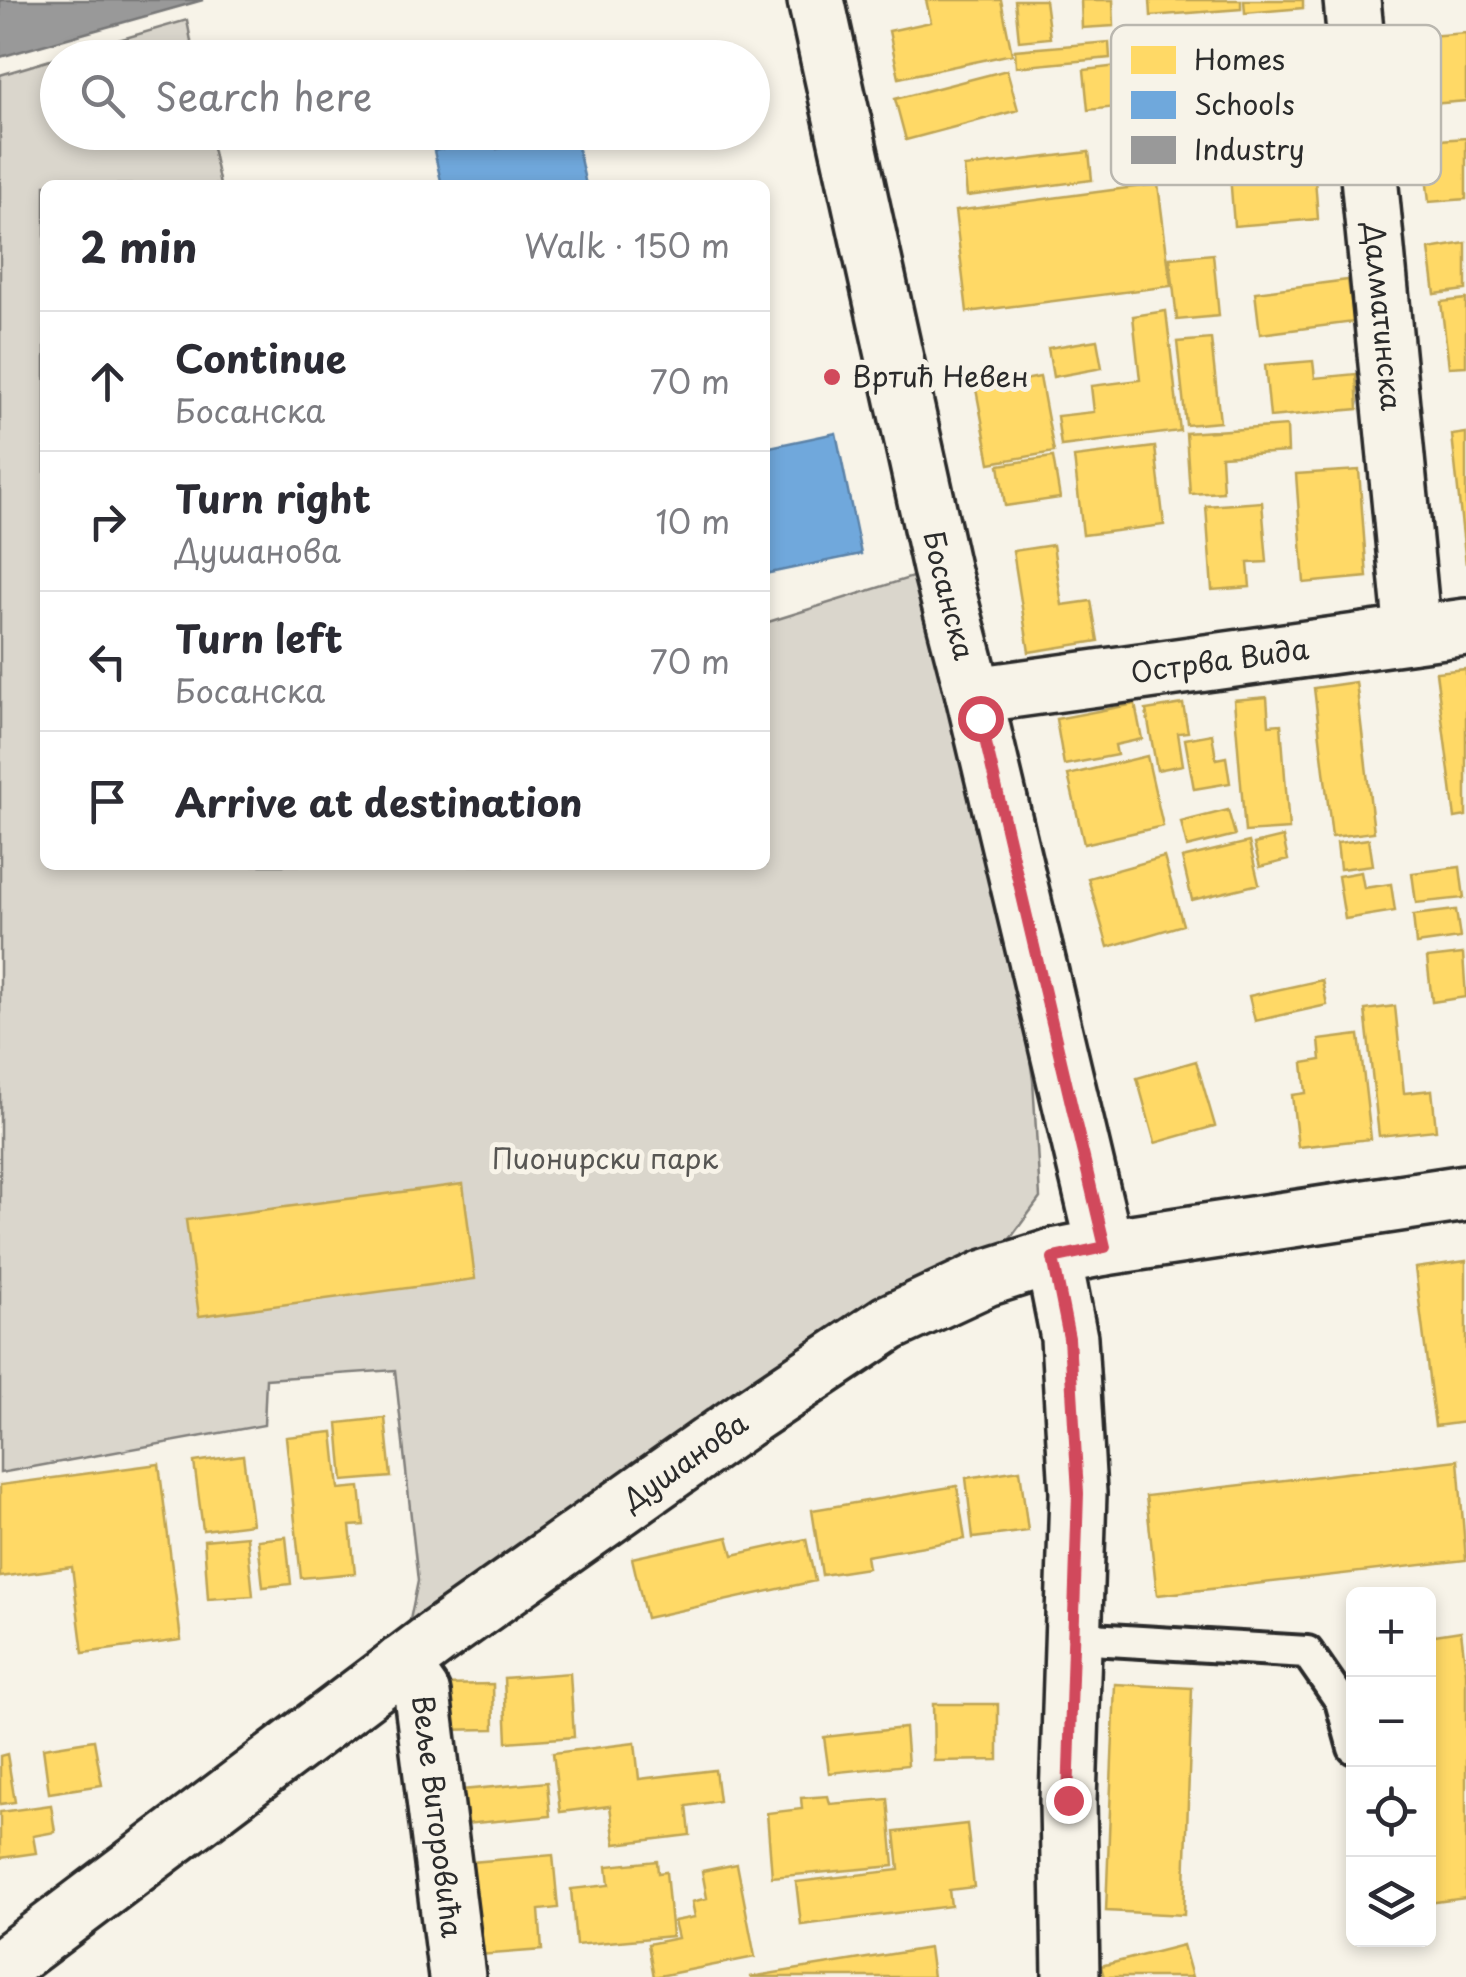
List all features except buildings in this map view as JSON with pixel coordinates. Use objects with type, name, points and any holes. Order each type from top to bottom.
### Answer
[{"type":"street","name":"Босанска","points":[[816,0],[941,568],[1105,1247]]},
{"type":"street","name":"Далматинска","points":[[1352,0],[1355,25]]},
{"type":"street","name":"Далматинска","points":[[1378,185],[1440,630]]},
{"type":"street","name":"Острва Вида","points":[[974,695],[1440,630]]},
{"type":"street","name":"Душанова","points":[[4,1969],[401,1664],[731,1429],[889,1323],[986,1278],[1053,1258],[1466,1193]]},
{"type":"street","points":[[1053,1258],[1069,1338],[1077,1474],[1068,1800],[1072,1977]]},
{"type":"street","name":"Веље Виторовића","points":[[401,1664],[422,1694],[457,1977]]},
{"type":"lane","points":[[1075,1638],[1307,1652],[1342,1701],[1346,1717]]},
{"type":"green space","points":[[187,20],[191,40],[118,40]]},
{"type":"green space","name":"Пионирски парк","points":[[40,63],[40,150],[213,150],[219,180],[40,180],[40,870],[770,870],[770,621],[941,568],[980,718],[1033,1080],[1040,1198],[1004,1247],[401,1664],[418,1581],[395,1370],[266,1379],[264,1425],[0,1473],[0,75]]},
{"type":"place","name":"Вртић Невен","points":[[832,377]]},
{"type":"route","points":[[980,718],[1105,1247],[1053,1258],[1069,1338],[1078,1493],[1068,1800]]}]
